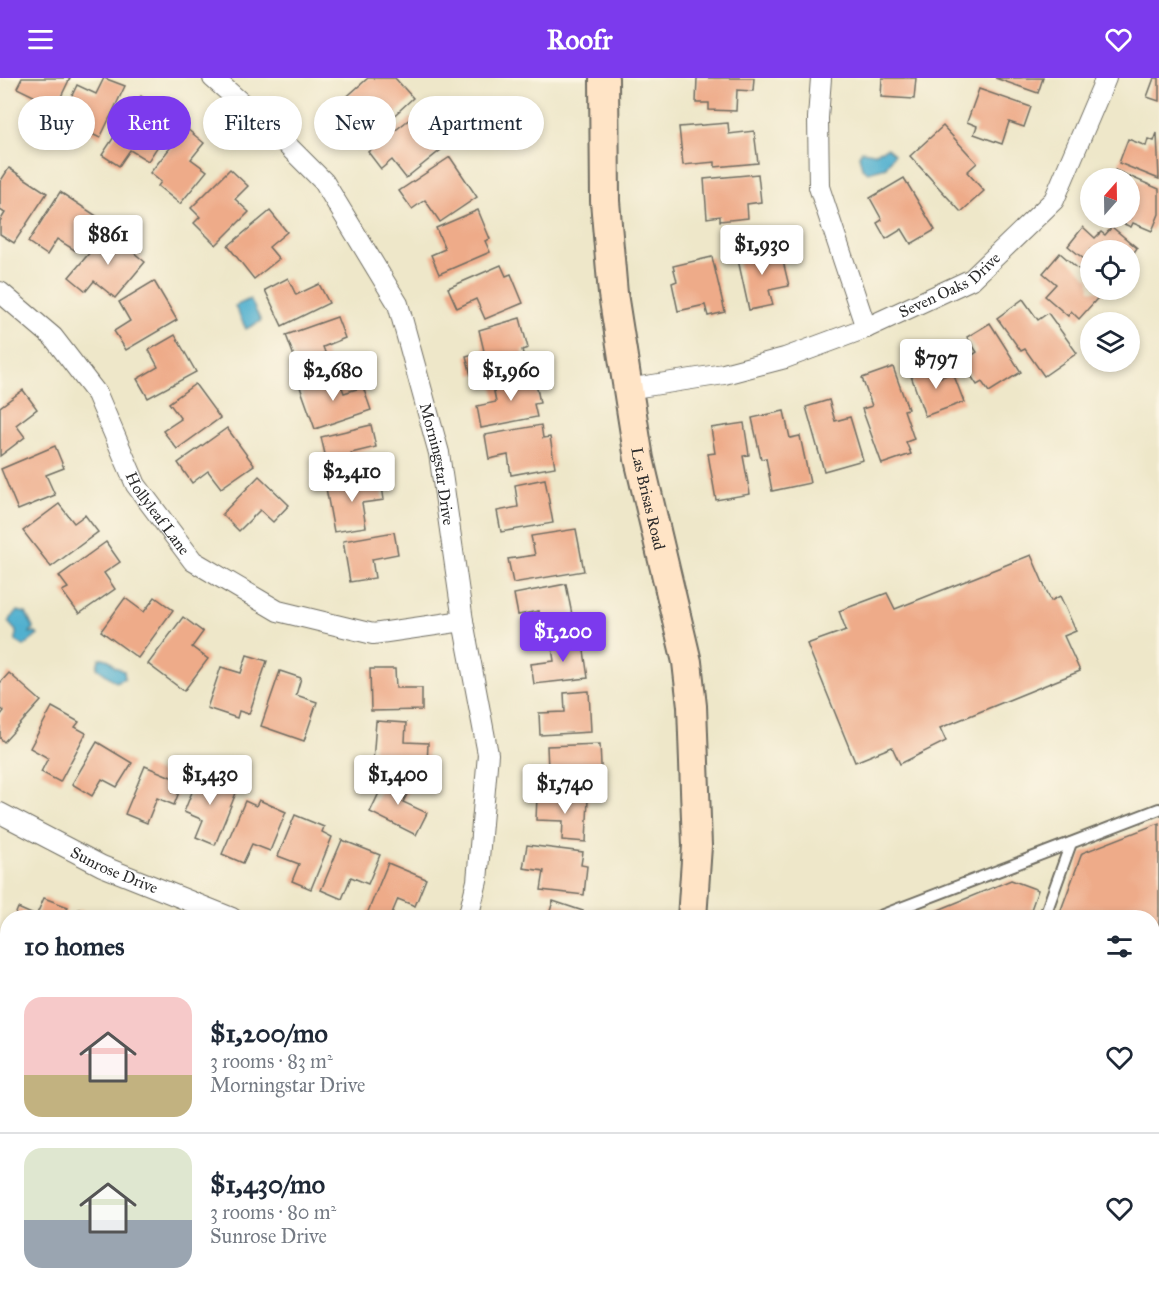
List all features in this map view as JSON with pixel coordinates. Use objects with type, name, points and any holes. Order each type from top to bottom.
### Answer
[{"type":"street","name":"Morningstar Drive","points":[[213,78],[272,130],[324,182],[398,304],[439,453],[463,621],[488,754],[477,881],[470,910]]},
{"type":"street","name":"Las Brisas Road","points":[[604,78],[605,201],[613,294],[627,389],[648,500],[688,673],[694,745],[697,846],[693,910]]},
{"type":"street","points":[[821,78],[818,118],[819,187],[866,328]]},
{"type":"street","name":"Seven Oaks Drive","points":[[627,389],[724,374],[785,358],[866,328],[972,279],[1054,200],[1106,78]]},
{"type":"street","name":"Hollyleaf Lane","points":[[0,292],[53,337],[97,394],[136,485],[193,561],[278,611],[373,634],[463,621]]},
{"type":"street","name":"Sunrose Drive","points":[[0,813],[102,866],[212,910]]},
{"type":"lane","points":[[904,910],[1159,809]]},
{"type":"lane","points":[[1047,910],[1071,843]]},
{"type":"water","points":[[887,148],[894,154],[886,167],[868,172],[862,168],[859,155],[862,151],[874,153]]},
{"type":"water","points":[[250,299],[261,321],[246,329],[235,306]]},
{"type":"water","points":[[17,611],[26,613],[33,628],[30,633],[35,632],[38,635],[24,646],[16,641],[16,631],[8,622]]},
{"type":"water","points":[[103,658],[124,671],[125,678],[116,682],[97,668],[99,659]]},
{"type":"building","points":[[22,78],[70,78],[61,96],[33,96],[17,88]]},
{"type":"building","points":[[104,78],[125,86],[120,96],[107,96],[107,123],[100,138],[95,136],[95,96],[72,96],[77,85],[96,94]]},
{"type":"building","points":[[368,78],[395,78],[411,96],[408,96],[408,103],[396,114],[396,96],[348,96]]},
{"type":"building","points":[[697,78],[754,78],[753,91],[737,90],[736,111],[709,110],[709,103],[696,103]]},
{"type":"building","points":[[882,78],[916,78],[914,99],[881,97]]},
{"type":"building","points":[[995,78],[1043,78],[1038,93]]},
{"type":"building","points":[[1154,78],[1159,78],[1159,101],[1147,97]]},
{"type":"building","points":[[979,89],[1031,107],[1024,127],[1009,122],[1002,144],[974,134],[977,126],[967,122]]},
{"type":"building","points":[[408,120],[408,150],[441,150],[406,178],[392,160],[381,169],[368,152],[371,150],[396,150],[396,130]]},
{"type":"building","points":[[728,123],[729,134],[754,131],[758,163],[715,167],[715,162],[683,165],[679,127]]},
{"type":"building","points":[[943,126],[977,163],[967,172],[984,191],[961,212],[910,156]]},
{"type":"building","points":[[191,132],[203,142],[191,159],[207,171],[180,204],[158,186],[161,182],[150,173],[168,150],[191,150]]},
{"type":"building","points":[[1157,133],[1159,179],[1140,171],[1140,168],[1132,168],[1119,163],[1128,139],[1146,146],[1148,139],[1154,141]]},
{"type":"building","points":[[107,147],[107,150],[130,150],[119,166],[102,155]]},
{"type":"building","points":[[130,150],[155,150],[148,161]]},
{"type":"building","points":[[450,157],[477,197],[440,222],[425,200],[412,209],[399,191]]},
{"type":"building","points":[[9,168],[47,193],[14,243],[0,234],[0,221],[5,213],[0,210],[0,182]]},
{"type":"building","points":[[230,169],[248,186],[235,199],[249,212],[216,245],[194,223],[200,217],[191,208]]},
{"type":"building","points":[[758,174],[761,202],[747,204],[748,218],[720,221],[720,216],[707,218],[704,179]]},
{"type":"building","points":[[904,178],[935,230],[911,244],[902,229],[886,239],[877,223],[882,220],[870,198]]},
{"type":"building","points":[[1140,181],[1159,189],[1159,214],[1152,231],[1140,226]]},
{"type":"building","points":[[60,192],[98,217],[76,251],[57,239],[47,255],[28,242]]},
{"type":"building","points":[[478,210],[490,239],[485,241],[490,252],[439,274],[431,255],[445,249],[436,228]]},
{"type":"building","points":[[270,211],[287,232],[269,247],[279,259],[254,279],[228,246]]},
{"type":"building","points":[[1082,228],[1095,238],[1101,232],[1105,235],[1113,228],[1127,240],[1080,240],[1080,256],[1068,246]]},
{"type":"building","points":[[108,231],[145,262],[115,298],[94,281],[86,291],[69,277]]},
{"type":"building","points":[[773,247],[775,258],[782,257],[789,286],[769,290],[773,305],[749,310],[737,255]]},
{"type":"building","points":[[1060,253],[1080,270],[1080,300],[1096,300],[1085,312],[1080,312],[1079,319],[1071,311],[1068,316],[1045,296],[1056,284],[1043,273]]},
{"type":"building","points":[[712,257],[725,312],[708,316],[705,305],[678,311],[672,283],[677,281],[673,266]]},
{"type":"building","points":[[501,265],[506,276],[511,274],[523,303],[485,319],[476,299],[457,308],[448,288]]},
{"type":"building","points":[[288,278],[296,295],[319,284],[329,303],[282,326],[265,290]]},
{"type":"building","points":[[154,281],[177,320],[126,350],[114,331],[130,321],[119,302]]},
{"type":"building","points":[[1023,299],[1038,320],[1048,313],[1077,353],[1044,376],[1025,349],[1021,351],[997,318]]},
{"type":"building","points":[[337,317],[345,338],[323,347],[330,365],[301,375],[286,335]]},
{"type":"building","points":[[520,318],[528,348],[522,350],[525,361],[471,375],[466,356],[484,351],[479,330]]},
{"type":"building","points":[[990,323],[1021,372],[989,392],[982,382],[977,385],[962,362],[977,352],[967,337]]},
{"type":"building","points":[[175,335],[196,372],[148,398],[137,379],[158,367],[149,350]]},
{"type":"building","points":[[933,365],[938,378],[953,373],[964,402],[925,416],[910,373]]},
{"type":"building","points":[[893,367],[908,409],[904,410],[914,439],[906,442],[911,454],[882,464],[862,409],[872,406],[862,378]]},
{"type":"building","points":[[534,373],[540,403],[534,404],[537,417],[481,428],[477,406],[496,402],[492,382]]},
{"type":"building","points":[[337,374],[344,393],[363,387],[371,410],[315,429],[300,387]]},
{"type":"building","points":[[195,384],[220,418],[177,449],[163,431],[181,419],[169,403]]},
{"type":"building","points":[[23,390],[37,409],[16,425],[25,437],[0,456],[0,407]]},
{"type":"building","points":[[829,400],[835,421],[850,417],[863,460],[824,471],[806,407]]},
{"type":"building","points":[[784,411],[790,438],[800,436],[810,483],[772,491],[766,458],[761,459],[752,418]]},
{"type":"building","points":[[744,423],[749,455],[743,456],[750,494],[716,500],[708,454],[715,453],[711,428]]},
{"type":"building","points":[[371,425],[376,447],[351,453],[356,474],[331,480],[321,437]]},
{"type":"building","points":[[541,425],[543,438],[550,437],[555,467],[511,475],[508,455],[489,459],[485,435]]},
{"type":"building","points":[[227,428],[254,465],[221,488],[208,471],[192,483],[178,463]]},
{"type":"building","points":[[55,446],[64,468],[46,475],[55,495],[18,510],[1,469]]},
{"type":"building","points":[[259,476],[289,505],[273,522],[260,510],[239,531],[222,514]]},
{"type":"building","points":[[381,479],[384,500],[362,503],[366,527],[334,532],[326,488]]},
{"type":"building","points":[[545,479],[553,523],[501,532],[497,511],[518,507],[515,485]]},
{"type":"building","points":[[59,504],[74,523],[85,515],[98,532],[51,567],[23,531]]},
{"type":"building","points":[[576,529],[584,571],[513,583],[508,559],[535,555],[531,536]]},
{"type":"building","points":[[394,532],[398,554],[372,559],[375,578],[350,582],[343,541]]},
{"type":"building","points":[[106,542],[120,562],[104,573],[115,589],[79,614],[62,591],[68,588],[59,576]]},
{"type":"building","points":[[1031,555],[1051,601],[1060,596],[1076,631],[1064,636],[1080,671],[940,728],[946,741],[900,764],[892,747],[855,762],[807,644],[846,630],[839,611],[887,593],[895,609]]},
{"type":"building","points":[[566,584],[574,625],[543,631],[539,611],[518,615],[514,594]]},
{"type":"building","points":[[155,597],[173,610],[138,658],[101,631],[125,598],[144,612]]},
{"type":"building","points":[[183,617],[203,632],[192,647],[208,659],[184,691],[148,664]]},
{"type":"building","points":[[582,637],[588,678],[534,684],[531,664],[554,661],[551,641]]},
{"type":"building","points":[[247,655],[267,661],[249,714],[239,711],[237,718],[207,708],[221,667],[241,673]]},
{"type":"building","points":[[370,669],[395,669],[396,688],[422,688],[422,710],[371,711]]},
{"type":"building","points":[[280,671],[301,678],[296,695],[317,702],[304,741],[261,726]]},
{"type":"building","points":[[9,673],[41,701],[4,742],[0,738],[0,716],[4,711],[0,708],[0,683]]},
{"type":"building","points":[[589,691],[591,732],[540,735],[539,713],[565,712],[564,693]]},
{"type":"building","points":[[52,707],[79,722],[75,727],[86,733],[60,782],[41,772],[48,758],[30,748]]},
{"type":"building","points":[[376,721],[406,723],[405,742],[428,743],[427,766],[373,762]]},
{"type":"building","points":[[97,742],[132,763],[117,787],[102,779],[92,796],[72,784]]},
{"type":"building","points":[[600,744],[602,786],[573,788],[572,768],[548,769],[547,746]]},
{"type":"building","points":[[145,766],[183,782],[174,805],[157,798],[147,823],[125,814]]},
{"type":"building","points":[[200,772],[229,783],[227,789],[236,793],[215,845],[196,837],[203,820],[184,812]]},
{"type":"building","points":[[388,774],[412,785],[403,802],[427,813],[416,835],[370,812]]},
{"type":"building","points":[[537,796],[588,799],[586,842],[562,840],[563,821],[536,820]]},
{"type":"building","points":[[259,800],[286,812],[270,851],[252,844],[243,863],[222,854],[245,801],[256,806]]},
{"type":"building","points":[[295,815],[324,827],[322,832],[332,837],[311,889],[292,881],[299,864],[278,856]]},
{"type":"building","points":[[1159,823],[1159,910],[1061,910],[1082,853]]},
{"type":"building","points":[[342,840],[380,855],[368,884],[351,877],[342,899],[321,890]]},
{"type":"building","points":[[527,845],[583,852],[581,865],[587,866],[584,895],[541,890],[544,871],[523,868]]},
{"type":"building","points":[[388,863],[426,879],[415,906],[398,899],[393,910],[369,910]]},
{"type":"building","points":[[1011,880],[1038,890],[1031,910],[938,910]]},
{"type":"building","points":[[44,898],[68,907],[67,910],[39,910]]},
{"type":"building","points":[[553,901],[580,910],[550,910]]}]
